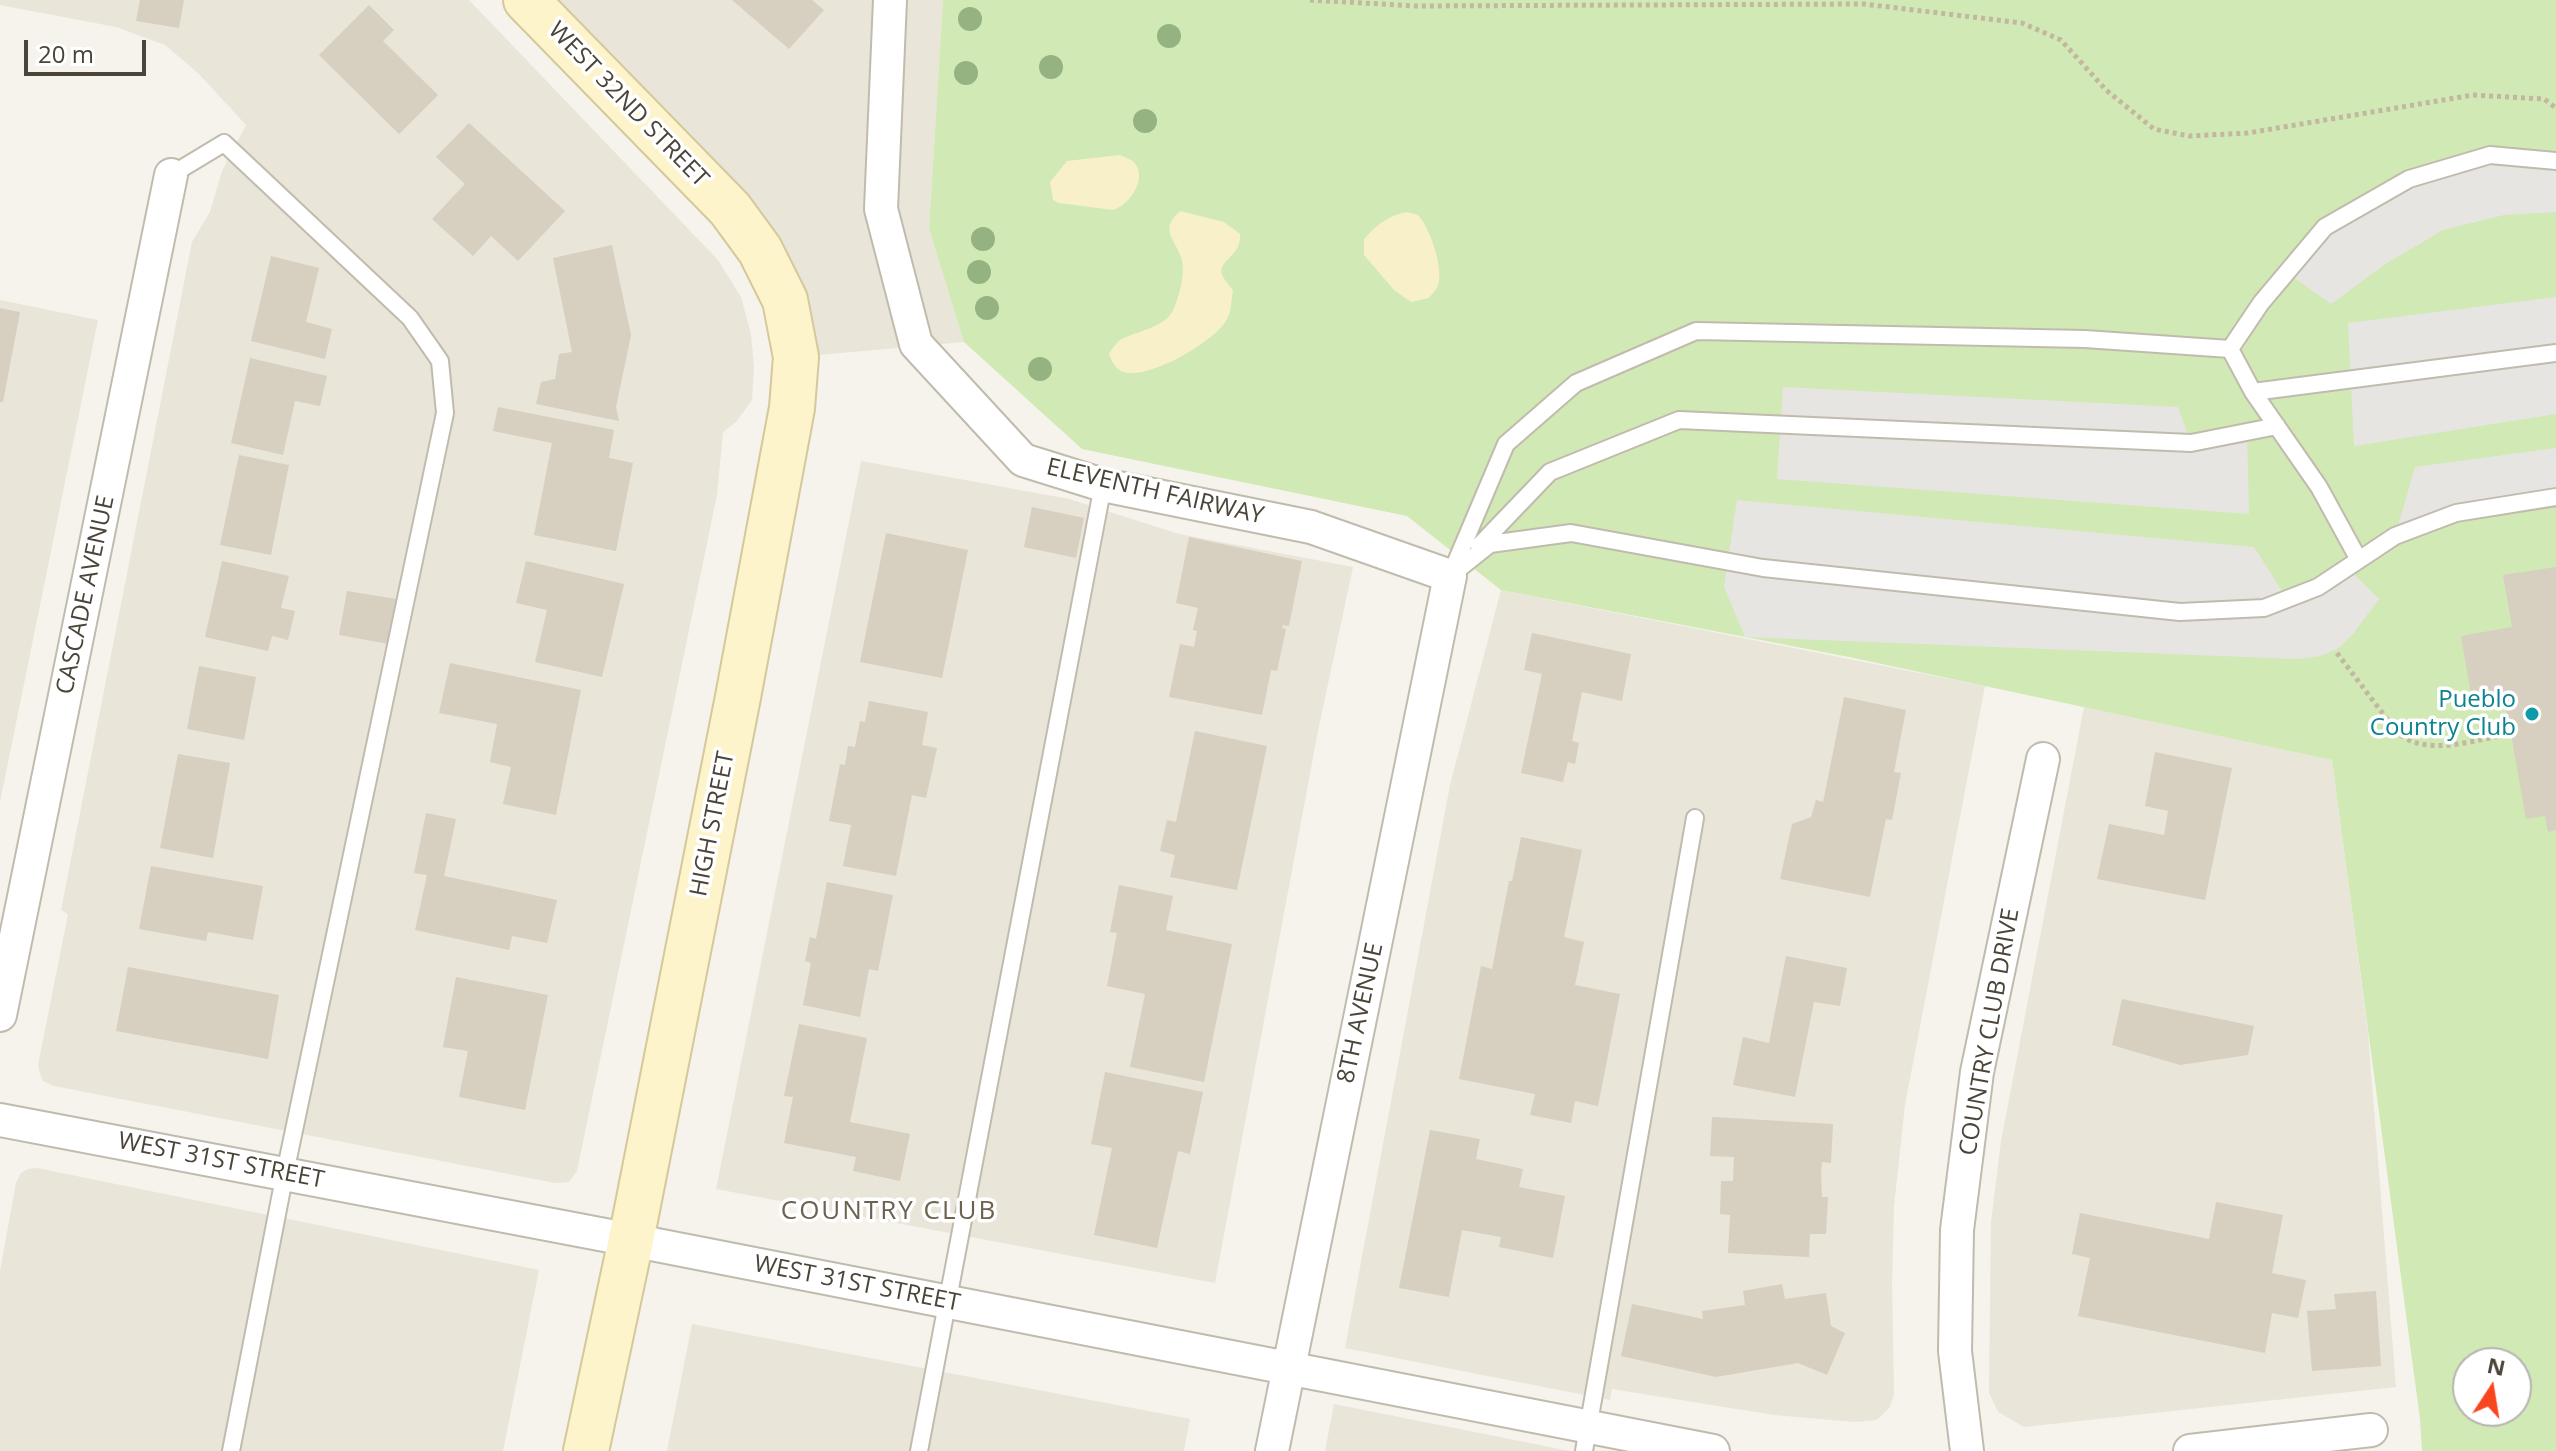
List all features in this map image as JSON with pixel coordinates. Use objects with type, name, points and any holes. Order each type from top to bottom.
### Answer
[{"type":"street","name":"WEST 32ND STREET","points":[[526,0],[730,209]]},
{"type":"street","name":"ELEVENTH FAIRWAY","points":[[890,0],[881,209],[916,344],[1023,460],[1103,485],[1311,527],[1450,576]]},
{"type":"street","name":"CASCADE AVENUE","points":[[0,1015],[171,175]]},
{"type":"street","name":"HIGH STREET","points":[[586,1451],[631,1240],[792,408],[796,357],[785,300],[760,250],[730,209]]},
{"type":"street","name":"8TH AVENUE","points":[[1272,1451],[1450,576]]},
{"type":"street","name":"COUNTRY CLUB DRIVE","points":[[1967,1451],[1955,1351],[1957,1230],[1977,1072],[2043,759]]},
{"type":"street","name":"WEST 31ST STREET","points":[[0,1120],[631,1240],[1288,1370],[1587,1439],[1713,1451]]},
{"type":"street","points":[[2190,1451],[2371,1430]]},
{"type":"lane","points":[[171,175],[224,143],[410,318],[440,361],[445,413],[285,1173],[231,1451]]},
{"type":"lane","points":[[2230,349],[2261,303],[2325,227],[2409,179],[2490,155],[2556,161]]},
{"type":"lane","points":[[1450,576],[1506,444],[1576,383],[1696,331],[2085,339],[2230,349]]},
{"type":"lane","points":[[2230,349],[2253,392],[2319,487],[2359,560]]},
{"type":"lane","points":[[2253,392],[2556,353]]},
{"type":"lane","points":[[1450,576],[1550,472],[1679,420],[2191,443],[2277,426]]},
{"type":"lane","points":[[919,1451],[1103,485]]},
{"type":"lane","points":[[1450,576],[1490,544],[1571,533],[1763,568],[2180,612],[2264,608],[2318,587],[2395,536],[2456,513],[2552,501]]},
{"type":"lane","points":[[1587,1439],[1695,818]]},
{"type":"path","points":[[1310,0],[1416,6],[1864,4],[2022,23],[2061,40],[2106,90],[2154,129],[2189,136],[2248,133],[2473,95],[2556,97]]},
{"type":"path","points":[[2544,99],[2556,108]]},
{"type":"path","points":[[2337,653],[2396,731],[2409,741],[2432,747],[2511,734]]},
{"type":"shaded area","points":[[0,0],[469,0],[718,260],[741,297],[751,334],[754,367],[752,400],[736,422],[723,432],[717,495],[577,1171],[569,1182],[555,1183],[54,1086],[43,1081],[38,1065],[68,914],[61,910],[192,242],[210,212],[222,171],[246,125],[199,74],[165,45],[116,27],[0,5]]},
{"type":"shaded area","points":[[526,0],[943,0],[929,229],[964,342],[796,357],[785,300]]},
{"type":"shaded area","points":[[2490,155],[2556,161],[2556,212],[2504,215],[2443,230],[2387,263],[2331,304],[2287,273],[2325,227],[2409,179]]},
{"type":"shaded area","points":[[2556,297],[2556,414],[2354,446],[2348,323]]},
{"type":"shaded area","points":[[0,300],[98,320],[0,802]]},
{"type":"shaded area","points":[[1783,387],[2178,407],[2191,443],[2247,433],[2249,514],[1777,479]]},
{"type":"shaded area","points":[[2556,448],[2556,497],[2456,513],[2395,536],[2415,467]]},
{"type":"shaded area","points":[[861,461],[1069,499],[1179,534],[1353,567],[1318,731],[1215,1283],[716,1189]]},
{"type":"shaded area","points":[[1737,500],[2254,547],[2287,599],[2348,568],[2379,599],[2339,648],[2320,656],[2296,659],[1745,637],[1724,587]]},
{"type":"shaded area","points":[[1501,590],[1985,686],[1905,1105],[1894,1206],[1894,1395],[1890,1407],[1877,1420],[1855,1422],[1774,1415],[1612,1389],[1610,1400],[1345,1348],[1450,785]]},
{"type":"shaded area","points":[[2084,707],[2332,760],[2368,1033],[2396,1387],[2024,1427],[1998,1412],[1989,1393],[1991,1222],[2001,1141]]},
{"type":"shaded area","points":[[37,1168],[539,1270],[503,1451],[0,1451],[0,1271],[16,1183],[21,1173]]},
{"type":"shaded area","points":[[692,1324],[1190,1419],[1184,1451],[667,1451]]},
{"type":"shaded area","points":[[1334,1404],[1570,1451],[1325,1451]]},
{"type":"green space","name":"Pueblo Country Club","points":[[943,0],[2556,0],[2556,1451],[2422,1451],[2332,760],[1849,657],[1501,590],[1407,516],[1082,449],[964,342],[929,229]]},
{"type":"sand","points":[[1120,155],[1133,161],[1139,175],[1131,197],[1119,207],[1113,210],[1053,200],[1050,182],[1067,161]]},
{"type":"sand","points":[[1180,211],[1224,222],[1240,234],[1237,248],[1222,269],[1233,291],[1229,314],[1219,330],[1180,357],[1149,370],[1124,372],[1110,357],[1114,347],[1120,340],[1164,321],[1177,299],[1183,267],[1169,230],[1173,218]]},
{"type":"sand","points":[[1407,212],[1418,215],[1427,228],[1437,256],[1439,274],[1438,286],[1429,298],[1411,302],[1394,290],[1364,255],[1364,239],[1378,225]]},
{"type":"building","points":[[140,0],[184,0],[179,28],[136,21]]},
{"type":"building","points":[[732,0],[812,0],[824,10],[789,49]]},
{"type":"building","points":[[369,5],[394,30],[383,41],[438,95],[399,134],[319,55]]},
{"type":"building","points":[[469,123],[565,211],[518,261],[491,236],[473,256],[432,219],[465,184],[436,157]]},
{"type":"building","points":[[612,245],[631,335],[616,407],[619,421],[536,404],[541,382],[555,379],[559,354],[572,352],[553,258]]},
{"type":"building","points":[[271,256],[319,268],[306,322],[332,329],[325,359],[251,341]]},
{"type":"building","points":[[0,308],[20,312],[3,402],[0,402]]},
{"type":"building","points":[[250,358],[327,376],[320,406],[295,401],[283,455],[231,443]]},
{"type":"building","points":[[498,407],[614,430],[609,458],[633,463],[616,551],[534,535],[552,443],[493,431]]},
{"type":"building","points":[[239,455],[289,465],[271,555],[220,545]]},
{"type":"building","points":[[1032,507],[1084,518],[1076,558],[1024,547]]},
{"type":"building","points":[[886,533],[968,550],[942,678],[860,662]]},
{"type":"building","points":[[1189,537],[1302,561],[1289,626],[1283,625],[1282,628],[1286,629],[1277,671],[1271,670],[1262,715],[1169,697],[1180,644],[1194,647],[1197,631],[1193,630],[1198,608],[1176,603]]},
{"type":"building","points":[[222,561],[289,576],[281,608],[295,611],[288,640],[272,636],[268,651],[205,637]]},
{"type":"building","points":[[526,561],[624,584],[602,677],[535,662],[547,610],[516,603]]},
{"type":"building","name":"Pueblo Country Club","points":[[2556,567],[2556,830],[2548,832],[2545,816],[2526,819],[2503,689],[2471,695],[2461,636],[2512,627],[2503,575]]},
{"type":"building","points":[[347,591],[396,599],[389,644],[339,635]]},
{"type":"building","points":[[1532,633],[1631,654],[1622,701],[1582,692],[1572,741],[1579,743],[1575,764],[1568,762],[1563,782],[1521,773],[1542,674],[1524,670]]},
{"type":"building","points":[[450,663],[581,690],[556,815],[503,804],[511,767],[490,762],[497,724],[439,713]]},
{"type":"building","points":[[199,666],[256,677],[244,740],[187,729]]},
{"type":"building","points":[[1844,697],[1906,710],[1894,772],[1901,773],[1892,820],[1886,819],[1870,897],[1780,879],[1792,824],[1811,817],[1816,800],[1823,802]]},
{"type":"building","points":[[869,701],[928,712],[922,745],[937,748],[926,798],[912,795],[896,876],[843,866],[851,825],[829,821],[840,764],[845,765],[848,746],[855,747],[860,721],[865,722]]},
{"type":"building","points":[[1195,731],[1267,746],[1237,890],[1170,877],[1175,855],[1160,851],[1167,820],[1176,822]]},
{"type":"building","points":[[2155,752],[2232,768],[2205,900],[2097,879],[2109,824],[2164,835],[2168,811],[2145,806]]},
{"type":"building","points":[[178,754],[230,763],[213,858],[160,848]]},
{"type":"building","points":[[426,813],[456,819],[444,876],[557,900],[547,943],[512,936],[509,950],[415,930],[427,875],[414,873]]},
{"type":"building","points":[[1521,837],[1582,850],[1564,937],[1584,942],[1575,985],[1620,994],[1598,1106],[1575,1101],[1571,1123],[1530,1115],[1535,1094],[1459,1079],[1481,966],[1492,969]]},
{"type":"building","points":[[151,866],[263,886],[253,940],[208,932],[206,941],[139,929]]},
{"type":"building","points":[[827,882],[893,895],[878,971],[869,969],[860,1017],[803,1005],[811,963],[805,961],[810,937],[816,939]]},
{"type":"building","points":[[1119,885],[1173,896],[1166,930],[1232,944],[1204,1082],[1130,1067],[1145,994],[1107,986],[1117,933],[1110,932]]},
{"type":"building","points":[[1786,956],[1847,968],[1840,1006],[1814,1002],[1795,1097],[1733,1085],[1743,1037],[1769,1043]]},
{"type":"building","points":[[128,967],[279,995],[268,1059],[116,1031]]},
{"type":"building","points":[[456,977],[548,995],[525,1110],[459,1097],[468,1051],[443,1047]]},
{"type":"building","points":[[2122,999],[2254,1026],[2248,1055],[2180,1065],[2112,1045]]},
{"type":"building","points":[[799,1024],[867,1038],[850,1122],[910,1134],[900,1181],[853,1171],[856,1157],[784,1143],[793,1097],[784,1096]]},
{"type":"building","points":[[1105,1072],[1203,1092],[1190,1154],[1178,1151],[1157,1248],[1094,1235],[1112,1148],[1091,1144]]},
{"type":"building","points":[[1712,1117],[1833,1124],[1831,1163],[1822,1162],[1821,1172],[1822,1197],[1828,1197],[1826,1234],[1810,1234],[1809,1257],[1728,1253],[1730,1215],[1720,1214],[1721,1181],[1733,1181],[1734,1157],[1710,1156]]},
{"type":"building","points":[[1430,1130],[1480,1139],[1476,1159],[1523,1169],[1519,1187],[1565,1196],[1553,1258],[1499,1247],[1501,1237],[1462,1230],[1449,1297],[1399,1288]]},
{"type":"building","points":[[2216,1202],[2283,1215],[2272,1273],[2306,1280],[2298,1318],[2272,1313],[2265,1353],[2078,1316],[2090,1258],[2072,1254],[2080,1213],[2209,1239]]},
{"type":"building","points":[[1782,1284],[1785,1299],[1826,1293],[1831,1326],[1845,1333],[1827,1375],[1798,1363],[1716,1377],[1621,1356],[1632,1304],[1703,1319],[1702,1311],[1745,1305],[1743,1291]]},
{"type":"building","points":[[2376,1291],[2381,1366],[2312,1371],[2307,1311],[2336,1309],[2334,1294]]},
{"type":"place","name":"Pueblo Country Club","points":[[2532,714]]},
{"type":"district","name":"COUNTRY CLUB","points":[[889,1212]]}]
